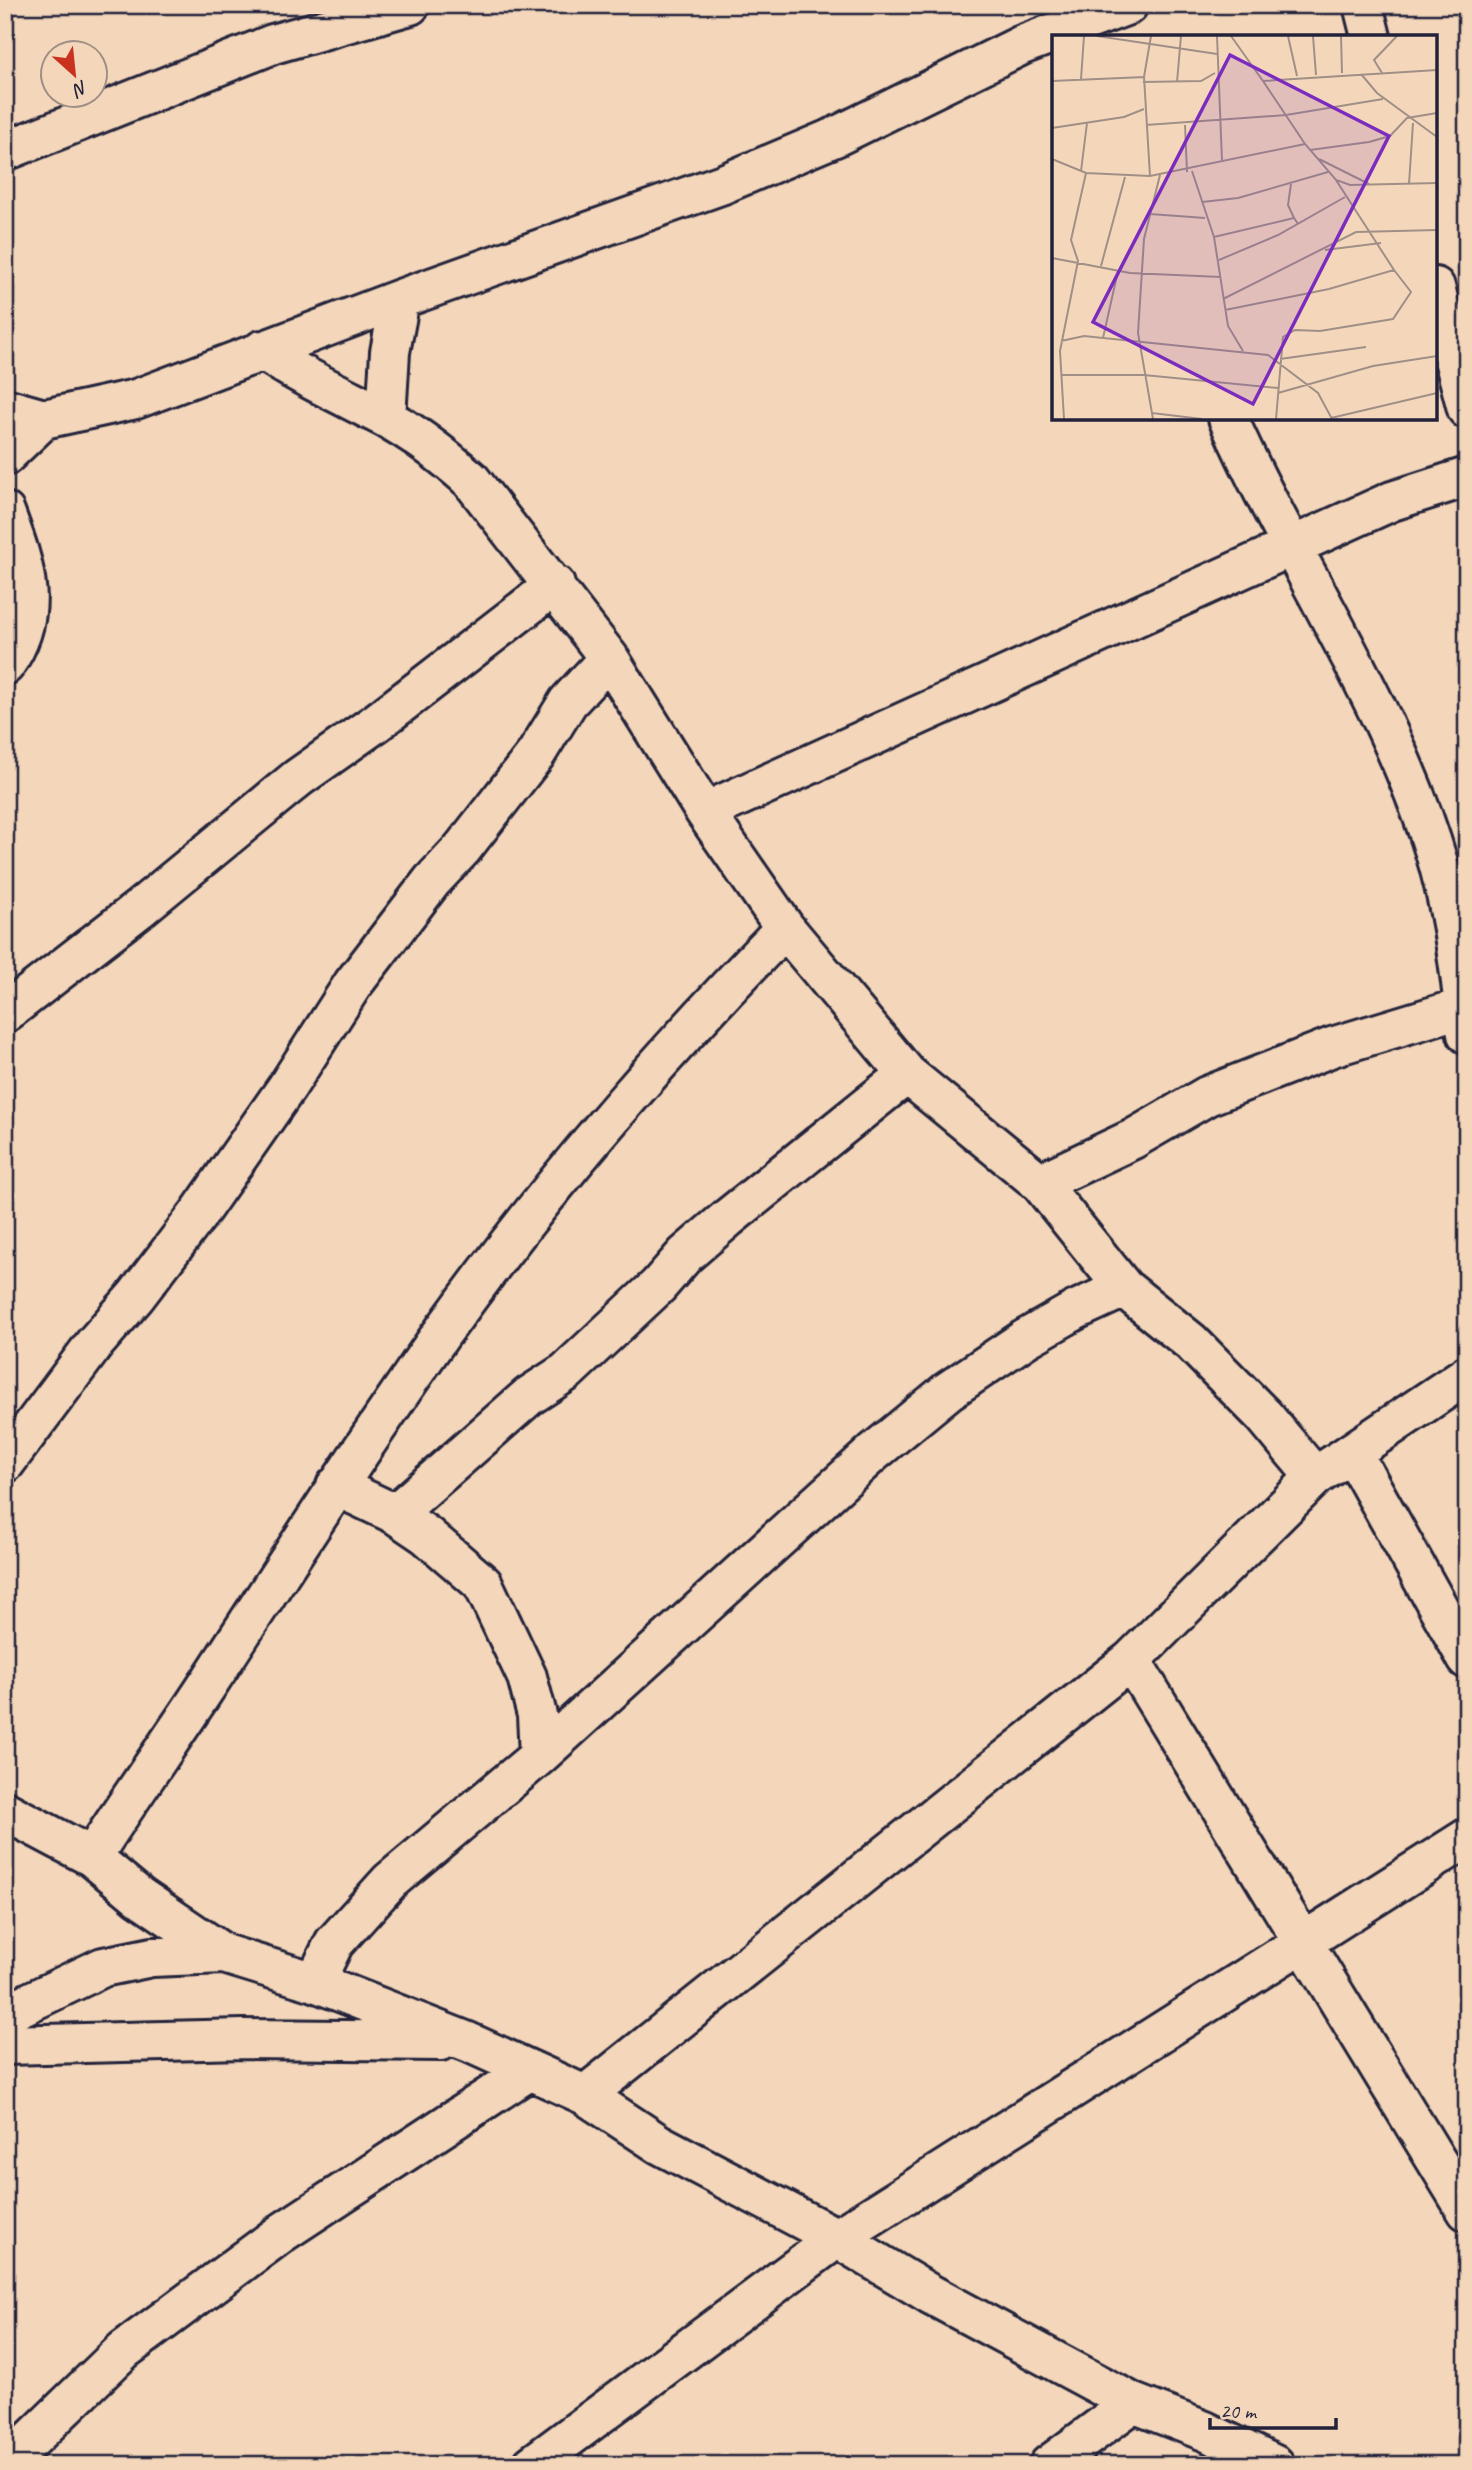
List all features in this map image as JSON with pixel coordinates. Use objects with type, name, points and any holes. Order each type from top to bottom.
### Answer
[{"type":"street","points":[[5,151],[273,44],[410,5]]},
{"type":"street","points":[[5,408],[44,419],[136,399],[400,299],[723,184],[835,137],[1065,23],[1128,5]]},
{"type":"street","points":[[1126,35],[1148,5]]},
{"type":"street","points":[[1363,5],[1370,35]]},
{"type":"street","points":[[1437,294],[1467,409]]},
{"type":"street","points":[[386,418],[390,352],[400,299]]},
{"type":"street","points":[[262,350],[306,379],[386,418],[448,459],[471,480],[609,658],[705,812],[785,928],[907,1074],[1040,1183],[1124,1288],[1191,1342],[1264,1416],[1315,1477]]},
{"type":"street","points":[[5,456],[44,419]]},
{"type":"street","points":[[1040,1183],[1133,1139],[1219,1091],[1332,1047],[1465,1021],[1454,925],[1417,802],[1364,685],[1229,420]]},
{"type":"street","points":[[705,812],[1392,501],[1467,477]]},
{"type":"street","points":[[5,512],[24,563],[29,599],[15,652],[5,665]]},
{"type":"street","points":[[5,1013],[139,909],[298,778],[376,723],[555,585]]},
{"type":"street","points":[[5,1463],[59,1389],[136,1297],[205,1205],[288,1087],[353,984],[432,881],[461,849],[536,754],[568,702],[609,658]]},
{"type":"street","points":[[92,1857],[336,1486],[444,1331],[597,1133],[724,991],[785,928]]},
{"type":"street","points":[[395,1514],[529,1396],[566,1372],[658,1286],[685,1255],[728,1218],[907,1074]]},
{"type":"street","points":[[315,1982],[334,1943],[390,1881],[539,1756],[874,1452],[948,1391],[1025,1339],[1076,1310],[1124,1288]]},
{"type":"street","points":[[585,2095],[1131,1660],[1315,1477],[1467,1375]]},
{"type":"street","points":[[5,1412],[59,1389]]},
{"type":"street","points":[[1352,1452],[1467,1659]]},
{"type":"street","points":[[336,1486],[395,1514],[426,1535],[483,1584],[527,1677],[537,1716],[539,1756]]},
{"type":"street","points":[[1131,1660],[1467,2211]]},
{"type":"street","points":[[5,1811],[92,1857],[149,1904],[224,1954],[315,1982],[468,2042],[585,2095],[659,2144],[837,2238],[930,2294],[1133,2403],[1205,2431],[1275,2465]]},
{"type":"street","points":[[532,2465],[837,2238],[1467,1838]]},
{"type":"street","points":[[5,2014],[103,1967],[152,1956],[224,1954]]},
{"type":"street","points":[[5,2045],[243,2039],[468,2042]]},
{"type":"street","points":[[5,2465],[124,2350],[283,2232],[530,2070]]},
{"type":"street","points":[[1049,2465],[1133,2403]]}]
